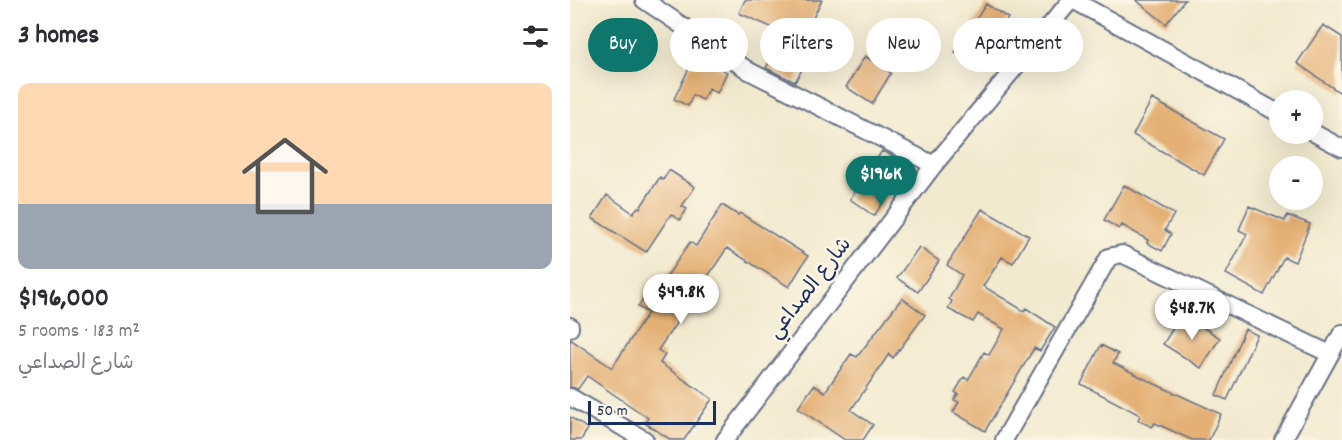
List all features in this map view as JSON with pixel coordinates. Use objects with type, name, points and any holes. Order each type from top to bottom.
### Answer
[{"type":"street","points":[[644,0],[749,71],[934,165]]},
{"type":"street","points":[[1072,0],[1269,108]]},
{"type":"street","name":"شارع الصداعي","points":[[725,440],[934,165],[1072,0]]},
{"type":"street","points":[[1323,138],[1342,148]]},
{"type":"street","points":[[1004,440],[1109,257],[1115,255],[1122,254],[1330,354]]},
{"type":"street","points":[[1283,440],[1342,333]]},
{"type":"street","points":[[570,397],[645,440]]},
{"type":"building","points":[[745,0],[822,0],[813,18],[760,18],[760,22],[739,13]]},
{"type":"building","points":[[1136,0],[1185,0],[1166,24]]},
{"type":"building","points":[[986,4],[1008,18],[977,18]]},
{"type":"building","points":[[1323,25],[1342,37],[1342,94],[1297,63]]},
{"type":"building","points":[[865,56],[866,72],[891,73],[872,104],[846,87]]},
{"type":"building","points":[[687,72],[727,72],[717,93],[709,88],[703,100],[693,95],[688,106],[674,99]]},
{"type":"building","points":[[774,72],[801,72],[795,82]]},
{"type":"building","points":[[1152,99],[1224,139],[1204,175],[1133,135]]},
{"type":"building","points":[[882,151],[909,164],[874,216],[850,199]]},
{"type":"building","points":[[669,170],[695,187],[682,206],[687,209],[680,220],[671,214],[646,252],[592,218],[607,195],[633,213],[638,207],[640,208],[660,177],[663,180]]},
{"type":"building","points":[[1124,185],[1174,214],[1165,230],[1171,234],[1162,251],[1122,225],[1119,229],[1104,220]]},
{"type":"building","points":[[722,205],[738,215],[740,213],[808,256],[789,287],[727,248],[658,350],[665,355],[660,363],[712,399],[684,440],[671,440],[645,423],[648,418],[587,376],[578,389],[570,387],[570,339],[612,368],[648,313],[638,307],[655,281],[661,285],[690,242],[696,246]]},
{"type":"building","points":[[1249,206],[1285,221],[1287,215],[1310,224],[1295,262],[1284,257],[1264,295],[1226,274],[1247,234],[1239,230]]},
{"type":"building","points":[[982,209],[1029,236],[1013,263],[1002,257],[983,286],[1024,311],[1026,308],[1055,327],[1040,351],[1034,348],[985,431],[953,412],[959,402],[954,400],[958,394],[955,392],[964,377],[968,380],[984,352],[989,355],[1004,329],[978,314],[973,322],[948,309],[952,301],[949,299],[962,275],[947,265]]},
{"type":"building","points":[[919,247],[939,261],[918,292],[897,278]]},
{"type":"building","points":[[902,298],[925,315],[893,358],[889,354],[851,410],[873,425],[863,440],[845,440],[798,408],[814,385],[825,392],[851,354],[857,357]]},
{"type":"building","points":[[1182,314],[1220,338],[1201,368],[1163,344]]},
{"type":"building","points":[[1245,329],[1257,335],[1227,400],[1216,395]]},
{"type":"building","points":[[1101,345],[1118,354],[1113,363],[1221,414],[1209,440],[1192,440],[1155,423],[1152,427],[1138,420],[1140,415],[1081,384]]},
{"type":"building","points":[[570,417],[588,429],[581,440],[570,440]]}]
